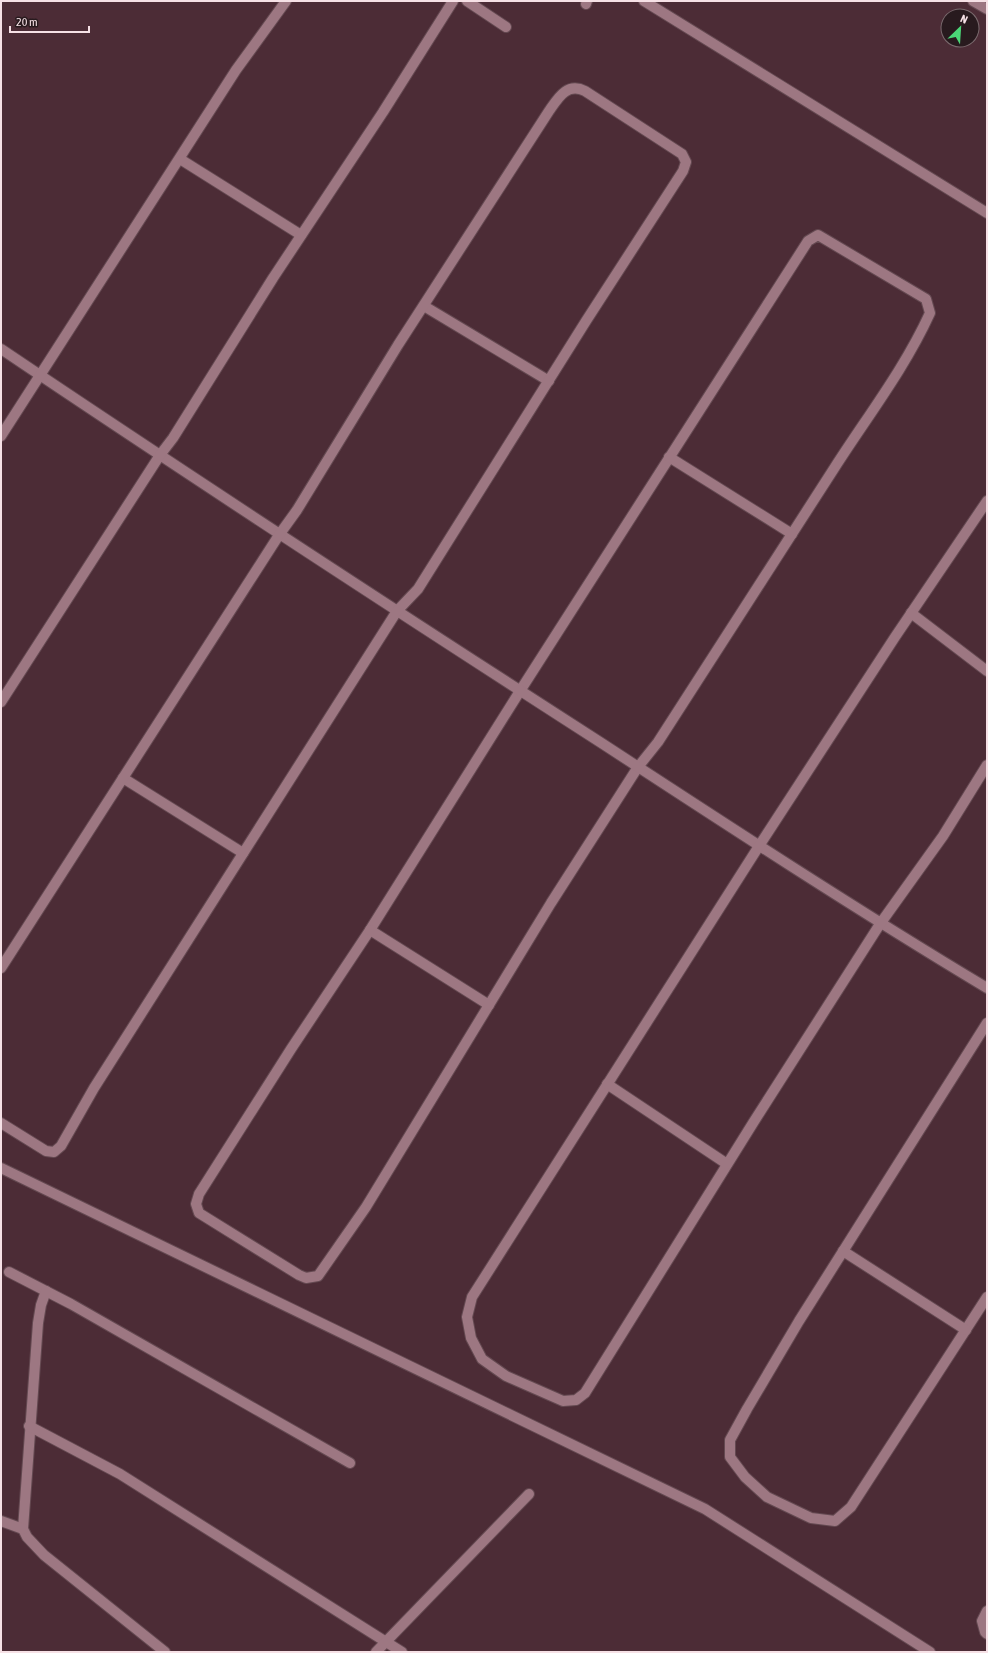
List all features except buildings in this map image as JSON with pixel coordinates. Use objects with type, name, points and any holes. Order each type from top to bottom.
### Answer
[{"type":"street","points":[[1,436],[236,70],[286,1]]},
{"type":"street","points":[[1,702],[160,455],[177,432],[302,235],[384,112],[453,1]]},
{"type":"street","points":[[467,1],[506,27]]},
{"type":"street","points":[[644,1],[987,213]]},
{"type":"street","points":[[973,1],[987,9]]},
{"type":"street","points":[[1,968],[279,535],[297,510],[424,306],[562,93],[572,88],[585,91],[682,154],[685,158],[685,167],[418,589],[397,611],[94,1088],[58,1150],[54,1152],[46,1151],[1,1123]]},
{"type":"street","points":[[180,158],[302,235]]},
{"type":"street","points":[[818,235],[926,299],[930,313],[926,323],[901,365],[792,534],[658,742],[638,767],[489,1005],[366,1207],[318,1276],[306,1278],[300,1275],[203,1215],[197,1209],[199,1194],[291,1049],[370,930],[669,457],[811,238],[818,235]]},
{"type":"street","points":[[424,306],[549,381]]},
{"type":"street","points":[[1,349],[279,535],[880,924],[987,988]]},
{"type":"street","points":[[669,457],[792,534]]},
{"type":"street","points":[[987,502],[911,613],[759,846],[472,1297],[467,1317],[471,1338],[482,1358],[506,1376],[563,1401],[570,1401],[581,1397],[591,1387],[727,1164],[880,924],[943,836],[987,766]]},
{"type":"street","points":[[911,613],[987,671]]},
{"type":"street","points":[[123,778],[243,853]]},
{"type":"street","points":[[370,930],[489,1005]]},
{"type":"street","points":[[987,1022],[843,1251],[747,1408],[730,1440],[730,1457],[745,1476],[767,1497],[811,1518],[834,1520],[851,1507],[987,1297]]},
{"type":"street","points":[[607,1084],[727,1164]]},
{"type":"street","points":[[1,1168],[705,1509],[930,1652]]},
{"type":"street","points":[[843,1251],[966,1330]]},
{"type":"street","points":[[9,1272],[229,1392],[350,1463]]},
{"type":"street","points":[[46,1291],[41,1305],[38,1322],[29,1426],[23,1528],[27,1537],[44,1555],[165,1652]]},
{"type":"street","points":[[29,1426],[120,1474],[387,1641],[402,1652]]},
{"type":"street","points":[[376,1652],[529,1494]]},
{"type":"street","points":[[1,1521],[23,1528]]},
{"type":"street","points":[[987,1610],[982,1621],[987,1634]]}]
